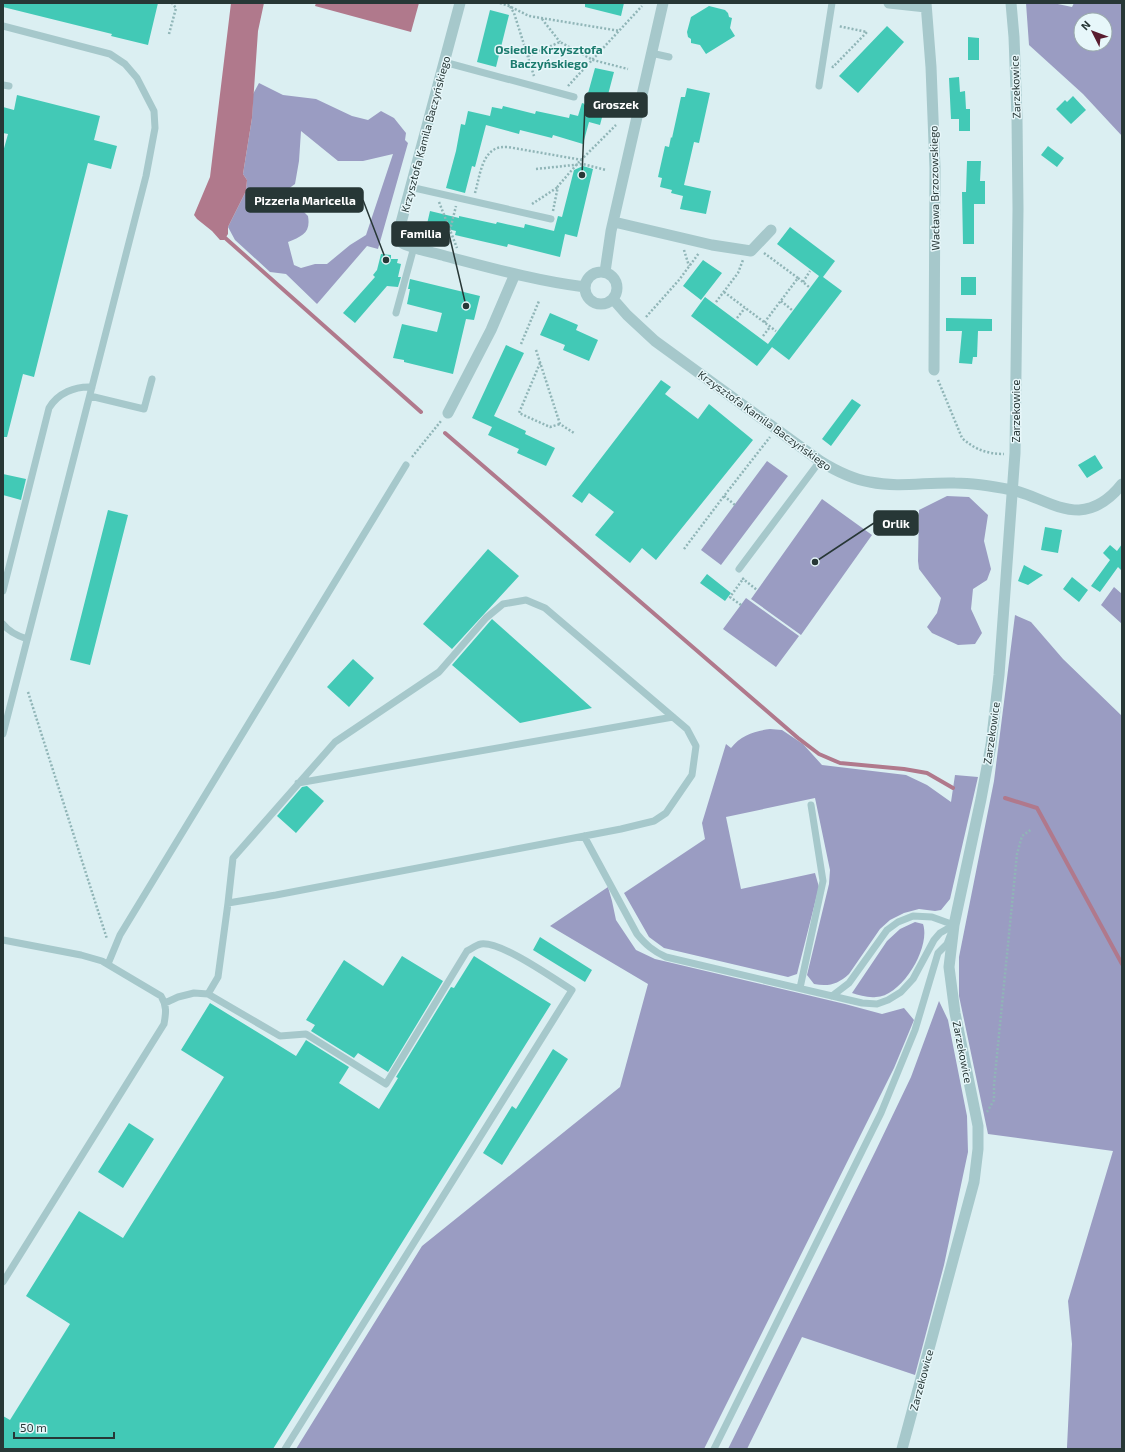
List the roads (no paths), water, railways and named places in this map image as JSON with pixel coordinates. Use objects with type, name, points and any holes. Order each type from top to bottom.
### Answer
[{"type":"street","name":"Krzysztofa Kamila Baczyńskiego","points":[[410,246],[401,242],[398,234],[460,3]]},
{"type":"street","points":[[605,272],[614,222],[663,3]]},
{"type":"street","name":"Wacława Brzozowskiego","points":[[889,3],[926,5],[931,67],[934,168],[934,370]]},
{"type":"street","name":"Zarzekowice","points":[[902,1449],[974,1182],[978,1149],[978,1126],[955,1013],[949,967],[954,925],[981,799],[990,745],[998,675],[1013,490],[1015,453],[1018,209],[1017,118],[1011,3]]},
{"type":"street","points":[[614,222],[712,245],[750,248],[771,230]]},
{"type":"street","points":[[410,246],[553,283],[585,287]]},
{"type":"street","points":[[595,272],[605,272],[613,276],[616,281],[616,294],[613,299],[608,302],[602,304],[596,303],[587,295],[585,287],[586,281],[595,272]]},
{"type":"street","points":[[448,413],[490,330],[515,274]]},
{"type":"street","name":"Krzysztofa Kamila Baczyńskiego","points":[[613,299],[627,315],[655,341],[820,462],[849,476],[893,486],[955,483],[1013,490],[1050,504],[1080,510],[1103,503],[1122,484]]},
{"type":"lane","points":[[819,86],[832,3]]},
{"type":"lane","points":[[3,26],[110,54],[125,64],[136,78],[154,111],[155,128],[146,176],[3,734]]},
{"type":"lane","points":[[651,53],[669,57]]},
{"type":"lane","points":[[444,62],[574,98]]},
{"type":"lane","points":[[410,187],[551,219]]},
{"type":"lane","points":[[396,313],[410,246]]},
{"type":"lane","points":[[90,396],[144,409],[152,379]]},
{"type":"lane","points":[[3,591],[49,408],[54,400],[61,394],[83,387],[92,387]]},
{"type":"lane","points":[[739,569],[820,462]]},
{"type":"lane","points":[[108,964],[120,935],[406,465]]},
{"type":"lane","points":[[208,994],[218,977],[233,858],[335,742],[439,672],[486,618],[502,604],[526,600],[545,608],[687,729],[696,746],[692,775],[666,813],[654,821],[621,829],[228,903]]},
{"type":"lane","points":[[3,624],[12,633],[27,639]]},
{"type":"lane","points":[[298,783],[673,717]]},
{"type":"lane","points":[[800,988],[823,881],[811,805]]},
{"type":"lane","points":[[584,836],[637,934],[654,952],[666,957],[862,1003],[877,1004],[888,1000],[901,992],[913,979],[934,940],[940,933],[954,925]]},
{"type":"lane","points":[[832,996],[849,983],[887,930],[898,922],[913,916],[932,917],[954,925]]},
{"type":"lane","points":[[714,1449],[881,1113],[916,1030],[938,953],[947,944],[954,925]]},
{"type":"lane","points":[[3,940],[102,961],[161,996],[165,1003],[166,1014],[164,1024],[3,1282]]},
{"type":"lane","points":[[165,1003],[194,992],[208,994],[280,1036],[306,1034],[386,1084],[467,951],[479,944],[491,944],[515,956],[572,990],[285,1449]]},
{"type":"waterway","points":[[223,236],[421,412]]},
{"type":"waterway","points":[[445,433],[798,738],[819,754],[840,763],[904,769],[927,773],[953,788]]},
{"type":"waterway","points":[[1005,798],[1037,808],[1122,964]]},
{"type":"place","name":"Groszek","points":[[582,175]]},
{"type":"place","name":"Pizzeria Maricella","points":[[386,260]]},
{"type":"place","name":"Familia","points":[[466,306]]},
{"type":"place","name":"Orlik","points":[[815,562]]},
{"type":"district","name":"Osiedle Krzysztofa Baczyńskiego","points":[[549,56]]}]
